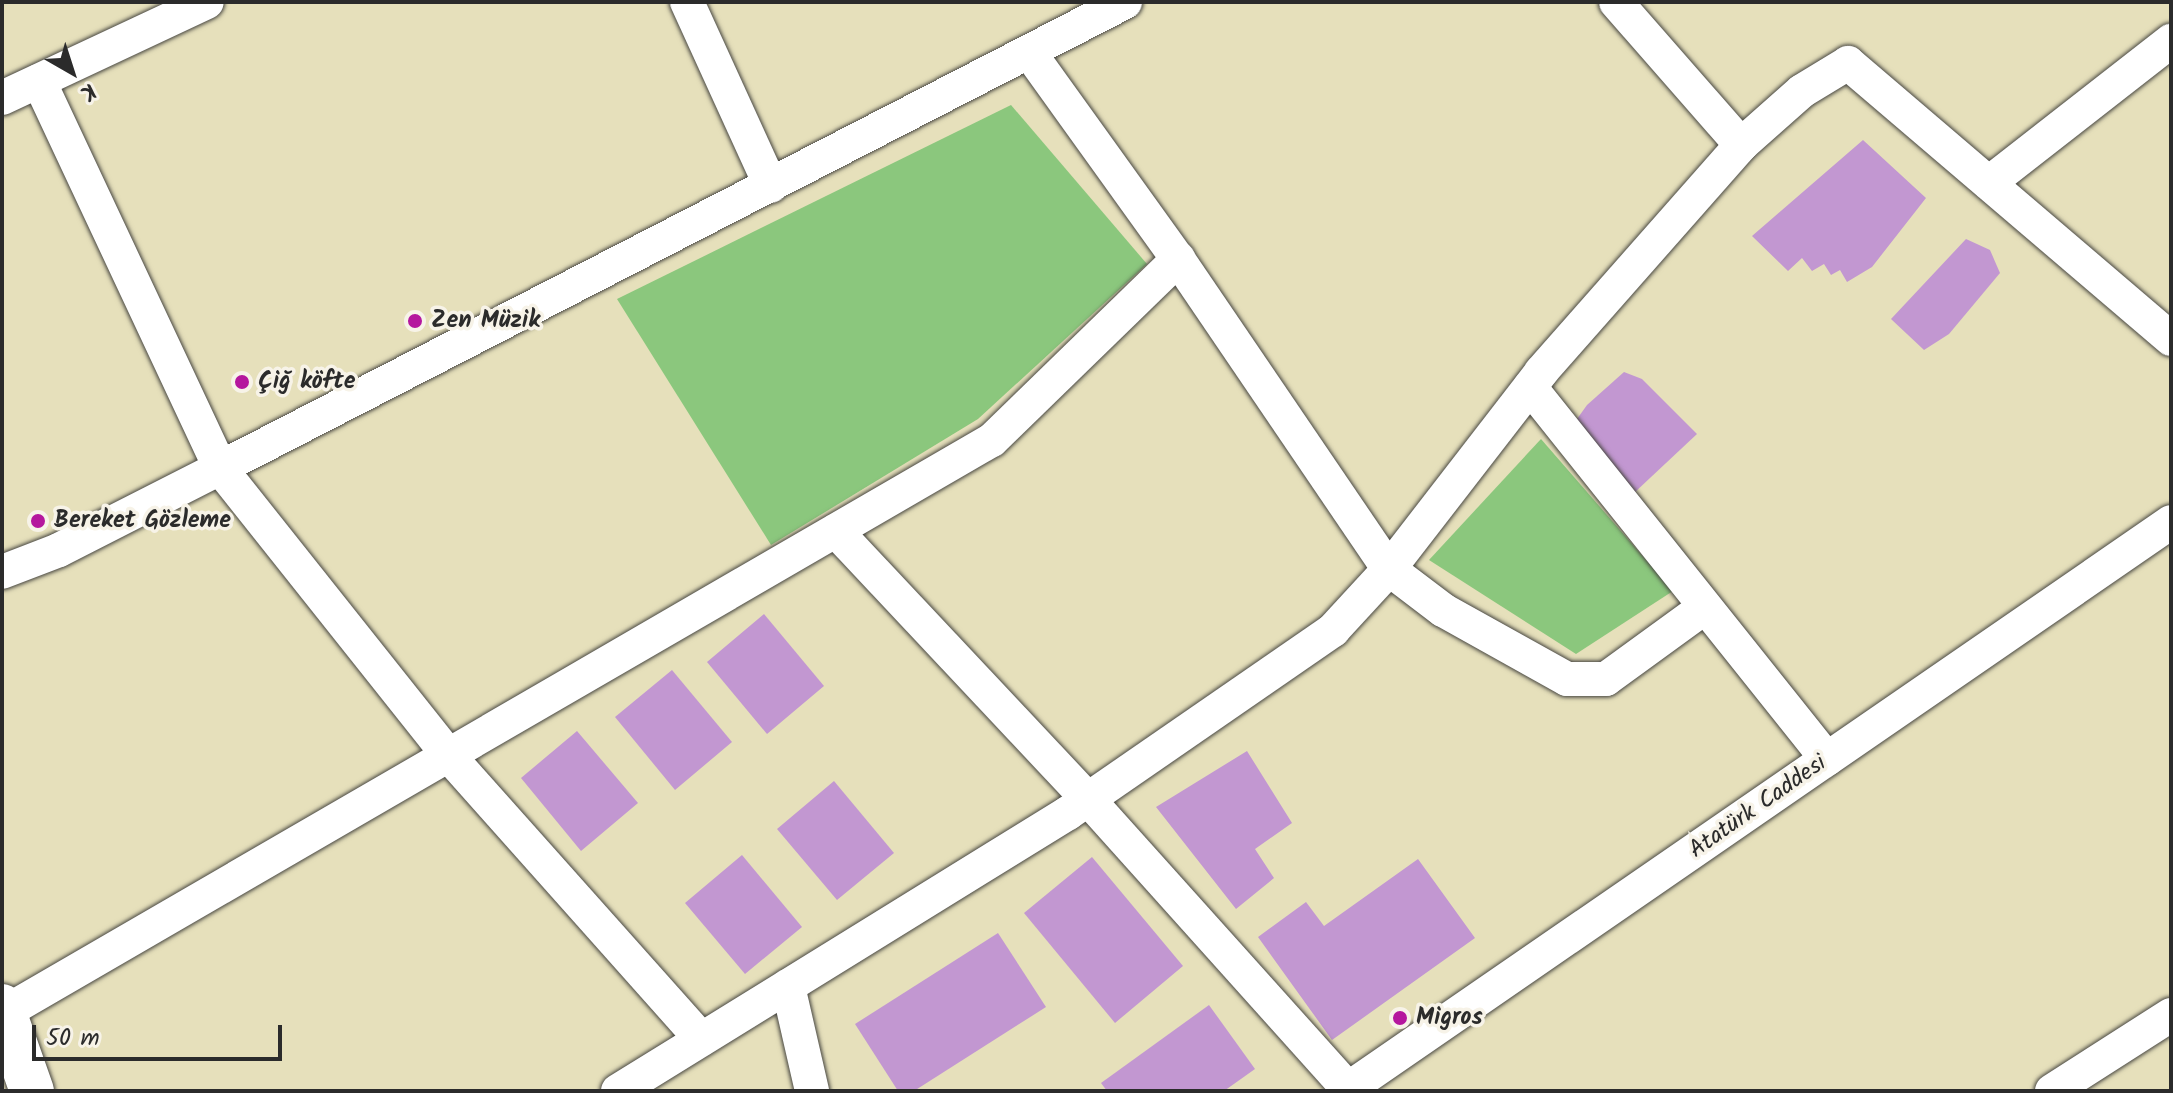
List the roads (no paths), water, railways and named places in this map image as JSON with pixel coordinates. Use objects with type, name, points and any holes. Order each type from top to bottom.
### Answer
[{"type":"main road","points":[[3,1011],[32,1091]]},
{"type":"street","points":[[2,98],[207,2]]},
{"type":"street","points":[[687,2],[771,186]]},
{"type":"street","points":[[2,572],[59,550],[1125,2]]},
{"type":"street","points":[[1616,2],[1741,145]]},
{"type":"street","points":[[1989,183],[2171,41]]},
{"type":"street","points":[[1029,52],[1178,259],[1389,569],[1443,610],[1567,679],[1606,679],[1705,607]]},
{"type":"street","points":[[618,1091],[1088,799],[1333,630],[1389,569],[1530,387],[1741,145],[1802,91],[1848,63],[2171,339]]},
{"type":"street","points":[[39,81],[220,468],[449,756],[701,1039]]},
{"type":"street","points":[[3,1011],[992,440],[1178,259]]},
{"type":"street","points":[[1530,387],[1827,759]]},
{"type":"street","name":"Atatürk Caddesi","points":[[1348,1090],[2171,522]]},
{"type":"street","points":[[836,531],[1088,799],[1348,1090]]},
{"type":"street","points":[[788,986],[812,1091]]},
{"type":"street","points":[[2052,1091],[2171,1015]]},
{"type":"place","name":"Zen Müzik","points":[[415,321]]},
{"type":"place","name":"Çiğ köfte","points":[[242,382]]},
{"type":"place","name":"Bereket Gözleme","points":[[38,521]]},
{"type":"place","name":"Migros","points":[[1400,1018]]}]
